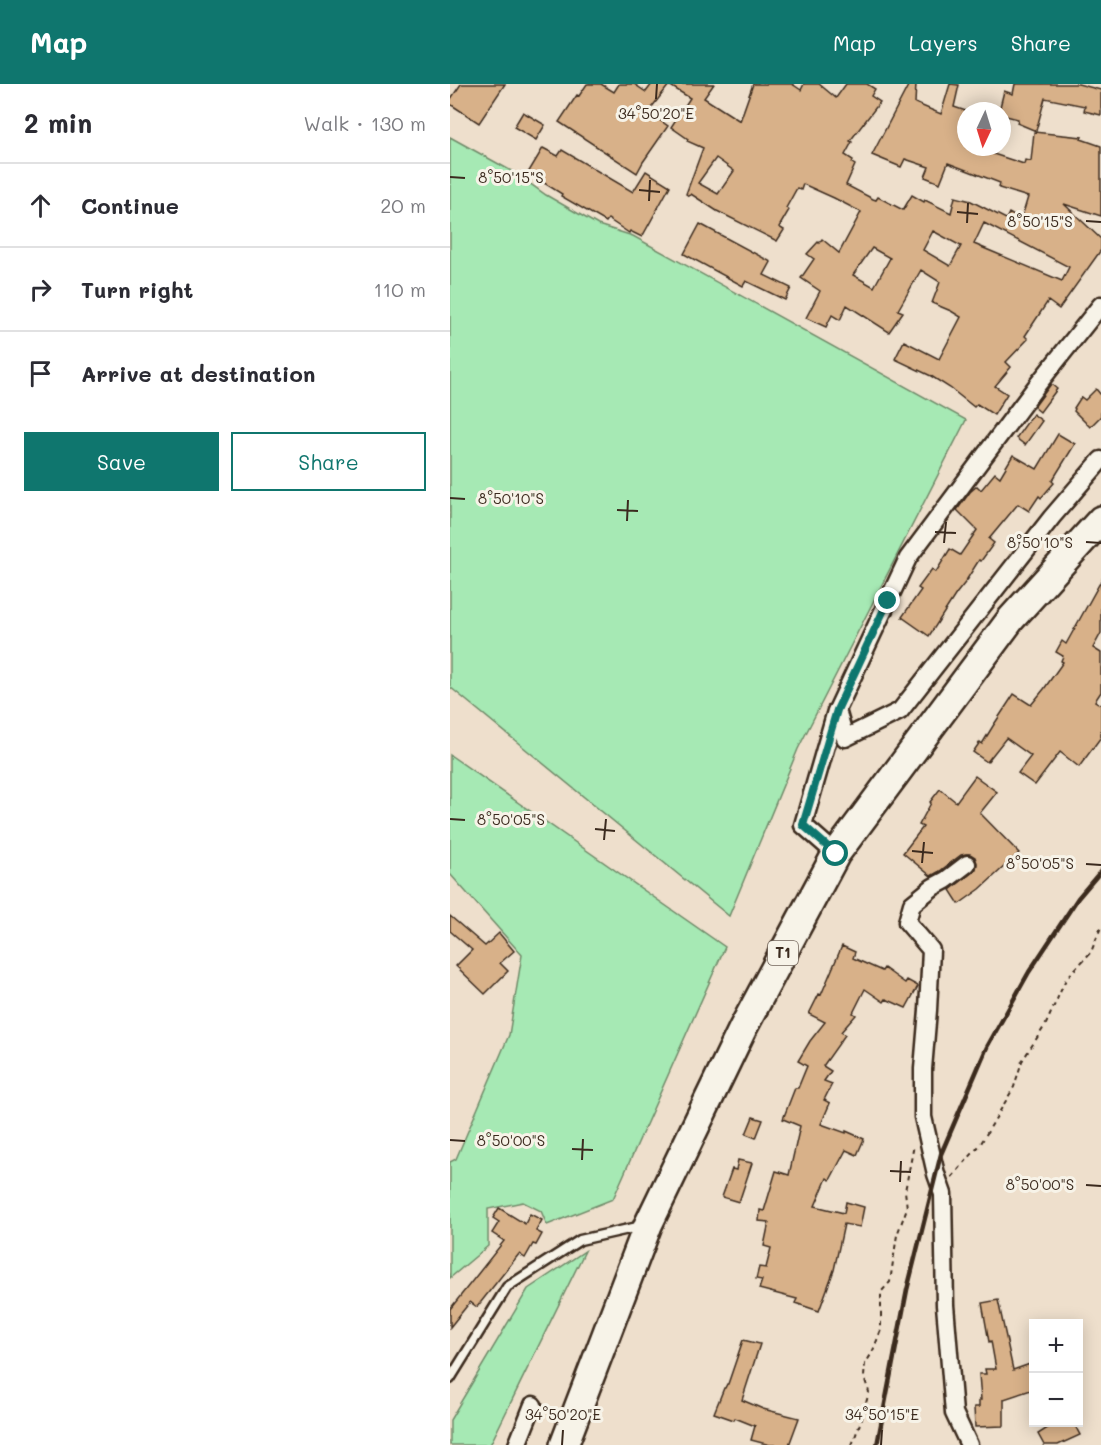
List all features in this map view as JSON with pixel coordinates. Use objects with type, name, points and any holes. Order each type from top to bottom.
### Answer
[{"type":"highway","name":"T1","points":[[564,1445],[648,1225],[743,1028],[836,854],[1011,619],[1101,519]]},
{"type":"street","points":[[836,854],[803,825],[837,710],[908,558],[1038,384],[1101,305]]},
{"type":"street","points":[[837,710],[845,738],[900,711],[1052,518],[1101,460]]},
{"type":"street","points":[[967,864],[912,904],[907,922],[931,950],[923,1069],[923,1117],[943,1194],[945,1305],[954,1413],[969,1445]]},
{"type":"street","points":[[517,1445],[533,1406]]},
{"type":"lane","points":[[450,1379],[507,1287],[579,1240],[648,1225]]},
{"type":"path","points":[[943,1194],[955,1173],[980,1145],[1014,1087],[1023,1061],[1046,1024],[1066,979],[1090,952],[1101,927]]},
{"type":"path","points":[[852,1445],[869,1392],[864,1377],[865,1364],[881,1330],[881,1292],[890,1282],[897,1235],[907,1208],[905,1191],[915,1137],[923,1117]]},
{"type":"green space","points":[[450,137],[515,173],[546,195],[598,225],[633,236],[966,420],[798,749],[729,916],[450,687]]},
{"type":"green space","points":[[450,755],[725,947],[613,1199],[547,1225],[541,1211],[523,1202],[488,1209],[488,1246],[450,1278],[450,1162],[456,1159],[509,1035],[522,955],[450,874]]},
{"type":"green space","points":[[585,1251],[490,1445],[450,1445],[450,1420],[528,1289]]},
{"type":"building","points":[[461,84],[505,84],[479,123],[450,104],[450,100]]},
{"type":"building","points":[[587,84],[601,84],[614,92],[619,84],[634,84],[646,92],[652,84],[714,84],[704,98],[740,121],[753,84],[792,84],[801,90],[804,84],[819,84],[836,98],[846,84],[867,84],[875,89],[871,96],[880,102],[850,141],[852,142],[845,155],[853,160],[852,163],[855,165],[846,185],[873,199],[876,200],[878,197],[903,210],[912,195],[951,213],[955,197],[971,201],[1006,219],[1009,213],[1021,220],[1028,197],[999,188],[1000,183],[948,163],[940,183],[925,177],[929,167],[905,159],[901,167],[872,155],[909,84],[916,84],[915,103],[941,114],[950,84],[959,85],[954,107],[957,108],[957,156],[1000,156],[1024,164],[1025,160],[1031,161],[1034,132],[1082,137],[1081,139],[1101,146],[1101,216],[1064,204],[1101,239],[1101,250],[1059,309],[1048,301],[1025,336],[1028,339],[1006,362],[1011,367],[995,386],[1007,394],[994,415],[977,404],[974,407],[931,376],[895,359],[904,341],[939,359],[961,317],[932,303],[940,282],[921,270],[898,310],[903,312],[889,332],[847,305],[840,320],[832,315],[826,327],[806,318],[820,291],[801,278],[814,259],[807,254],[822,239],[839,253],[861,212],[803,184],[801,190],[797,188],[786,208],[789,210],[779,227],[784,230],[777,241],[717,211],[691,194],[689,196],[686,194],[703,148],[687,141],[688,139],[671,127],[690,98],[669,85],[648,112],[668,126],[637,173],[559,122],[577,95],[579,96]],"holes":[[[716,158],[734,171],[718,194],[698,183]],[[984,223],[1069,267],[1062,281],[974,244]],[[933,231],[961,246],[950,266],[923,250]],[[872,248],[890,258],[874,287],[853,275]]]},
{"type":"building","points":[[1015,84],[1078,84],[1101,90],[1101,115],[1084,111],[1085,106],[1045,98],[1036,131],[1017,123],[1018,119],[1011,117],[1011,102],[1001,102],[1004,91],[1013,94]]},
{"type":"building","points":[[523,112],[545,125],[536,140],[514,127]]},
{"type":"building","points":[[543,148],[558,156],[562,150],[633,192],[646,171],[670,186],[642,237],[630,231],[629,233],[608,219],[606,222],[561,196],[562,194],[528,173]]},
{"type":"building","points":[[700,224],[771,262],[764,275],[791,288],[785,300],[746,281],[743,286],[684,254]]},
{"type":"building","points":[[1051,384],[1057,389],[1040,412],[1034,407]]},
{"type":"building","points":[[1096,389],[1101,395],[1101,416],[1090,427],[1074,411],[1074,408],[1081,397],[1085,400]]},
{"type":"building","points":[[1033,414],[1042,421],[1025,445],[1016,438]]},
{"type":"building","points":[[1058,434],[1075,444],[1052,481],[1054,483],[1041,498],[1039,496],[1029,511],[1018,504],[989,539],[994,543],[981,561],[979,560],[929,636],[902,617],[921,590],[918,588],[932,569],[936,572],[950,549],[960,555],[977,530],[957,510],[970,492],[977,486],[981,490],[995,473],[1000,477],[1013,455],[1037,469]]},
{"type":"building","points":[[1101,581],[1101,633],[1093,648],[1101,653],[1101,692],[1095,701],[1101,705],[1101,737],[1079,767],[1060,752],[1035,785],[1018,773],[1031,756],[1006,738],[987,762],[973,752],[980,742],[982,744],[1014,694],[1031,705],[1044,689],[1063,662],[1061,661],[1063,656],[1056,652],[1062,641],[1066,644]]},
{"type":"building","points":[[975,776],[997,792],[980,813],[1019,853],[980,889],[959,904],[950,890],[976,869],[975,857],[970,854],[961,855],[931,876],[903,853],[923,827],[919,825],[930,802],[940,789],[956,802]]},
{"type":"building","points":[[450,916],[485,946],[499,933],[514,951],[500,963],[508,971],[485,994],[456,966],[472,950],[450,931]]},
{"type":"building","points":[[842,946],[855,952],[853,958],[882,971],[884,968],[905,983],[907,980],[918,986],[906,1008],[886,999],[884,1002],[865,989],[853,1013],[856,1015],[841,1032],[845,1035],[823,1066],[831,1071],[824,1081],[832,1084],[824,1100],[830,1103],[821,1124],[864,1139],[857,1155],[846,1150],[830,1180],[827,1178],[815,1206],[844,1213],[846,1202],[864,1207],[860,1227],[844,1224],[834,1270],[819,1311],[795,1303],[797,1299],[759,1289],[762,1280],[756,1279],[759,1267],[766,1268],[771,1248],[764,1246],[769,1222],[759,1221],[760,1210],[764,1211],[776,1171],[789,1175],[800,1126],[783,1119],[795,1088],[798,1088],[807,1066],[798,1061],[825,1022],[809,1014],[819,994],[821,995]]},
{"type":"building","points":[[753,1117],[763,1120],[756,1138],[746,1134]]},
{"type":"building","points":[[738,1160],[752,1163],[739,1202],[722,1197],[732,1169],[736,1170]]},
{"type":"building","points":[[499,1208],[525,1224],[530,1214],[542,1220],[536,1231],[542,1234],[525,1258],[519,1254],[477,1307],[470,1302],[450,1327],[450,1309],[504,1241],[492,1233],[499,1222],[493,1218]]},
{"type":"building","points":[[998,1300],[1013,1370],[1029,1364],[1029,1391],[1004,1399],[1004,1426],[975,1427],[974,1407],[979,1407],[979,1400],[981,1400],[979,1374],[986,1374],[985,1369],[996,1369],[982,1303]]},
{"type":"building","points":[[743,1340],[760,1344],[742,1400],[763,1409],[799,1418],[789,1445],[770,1445],[751,1440],[755,1426],[714,1413],[724,1388],[728,1384]]},
{"type":"building","points":[[1049,1427],[1076,1427],[1080,1435],[1058,1445],[1044,1445],[1038,1434]]},
{"type":"railway","points":[[877,1445],[907,1290],[941,1154],[987,1047],[1029,972],[1078,898],[1101,871]]},
{"type":"route","points":[[836,854],[803,825],[837,710],[888,601]]}]
